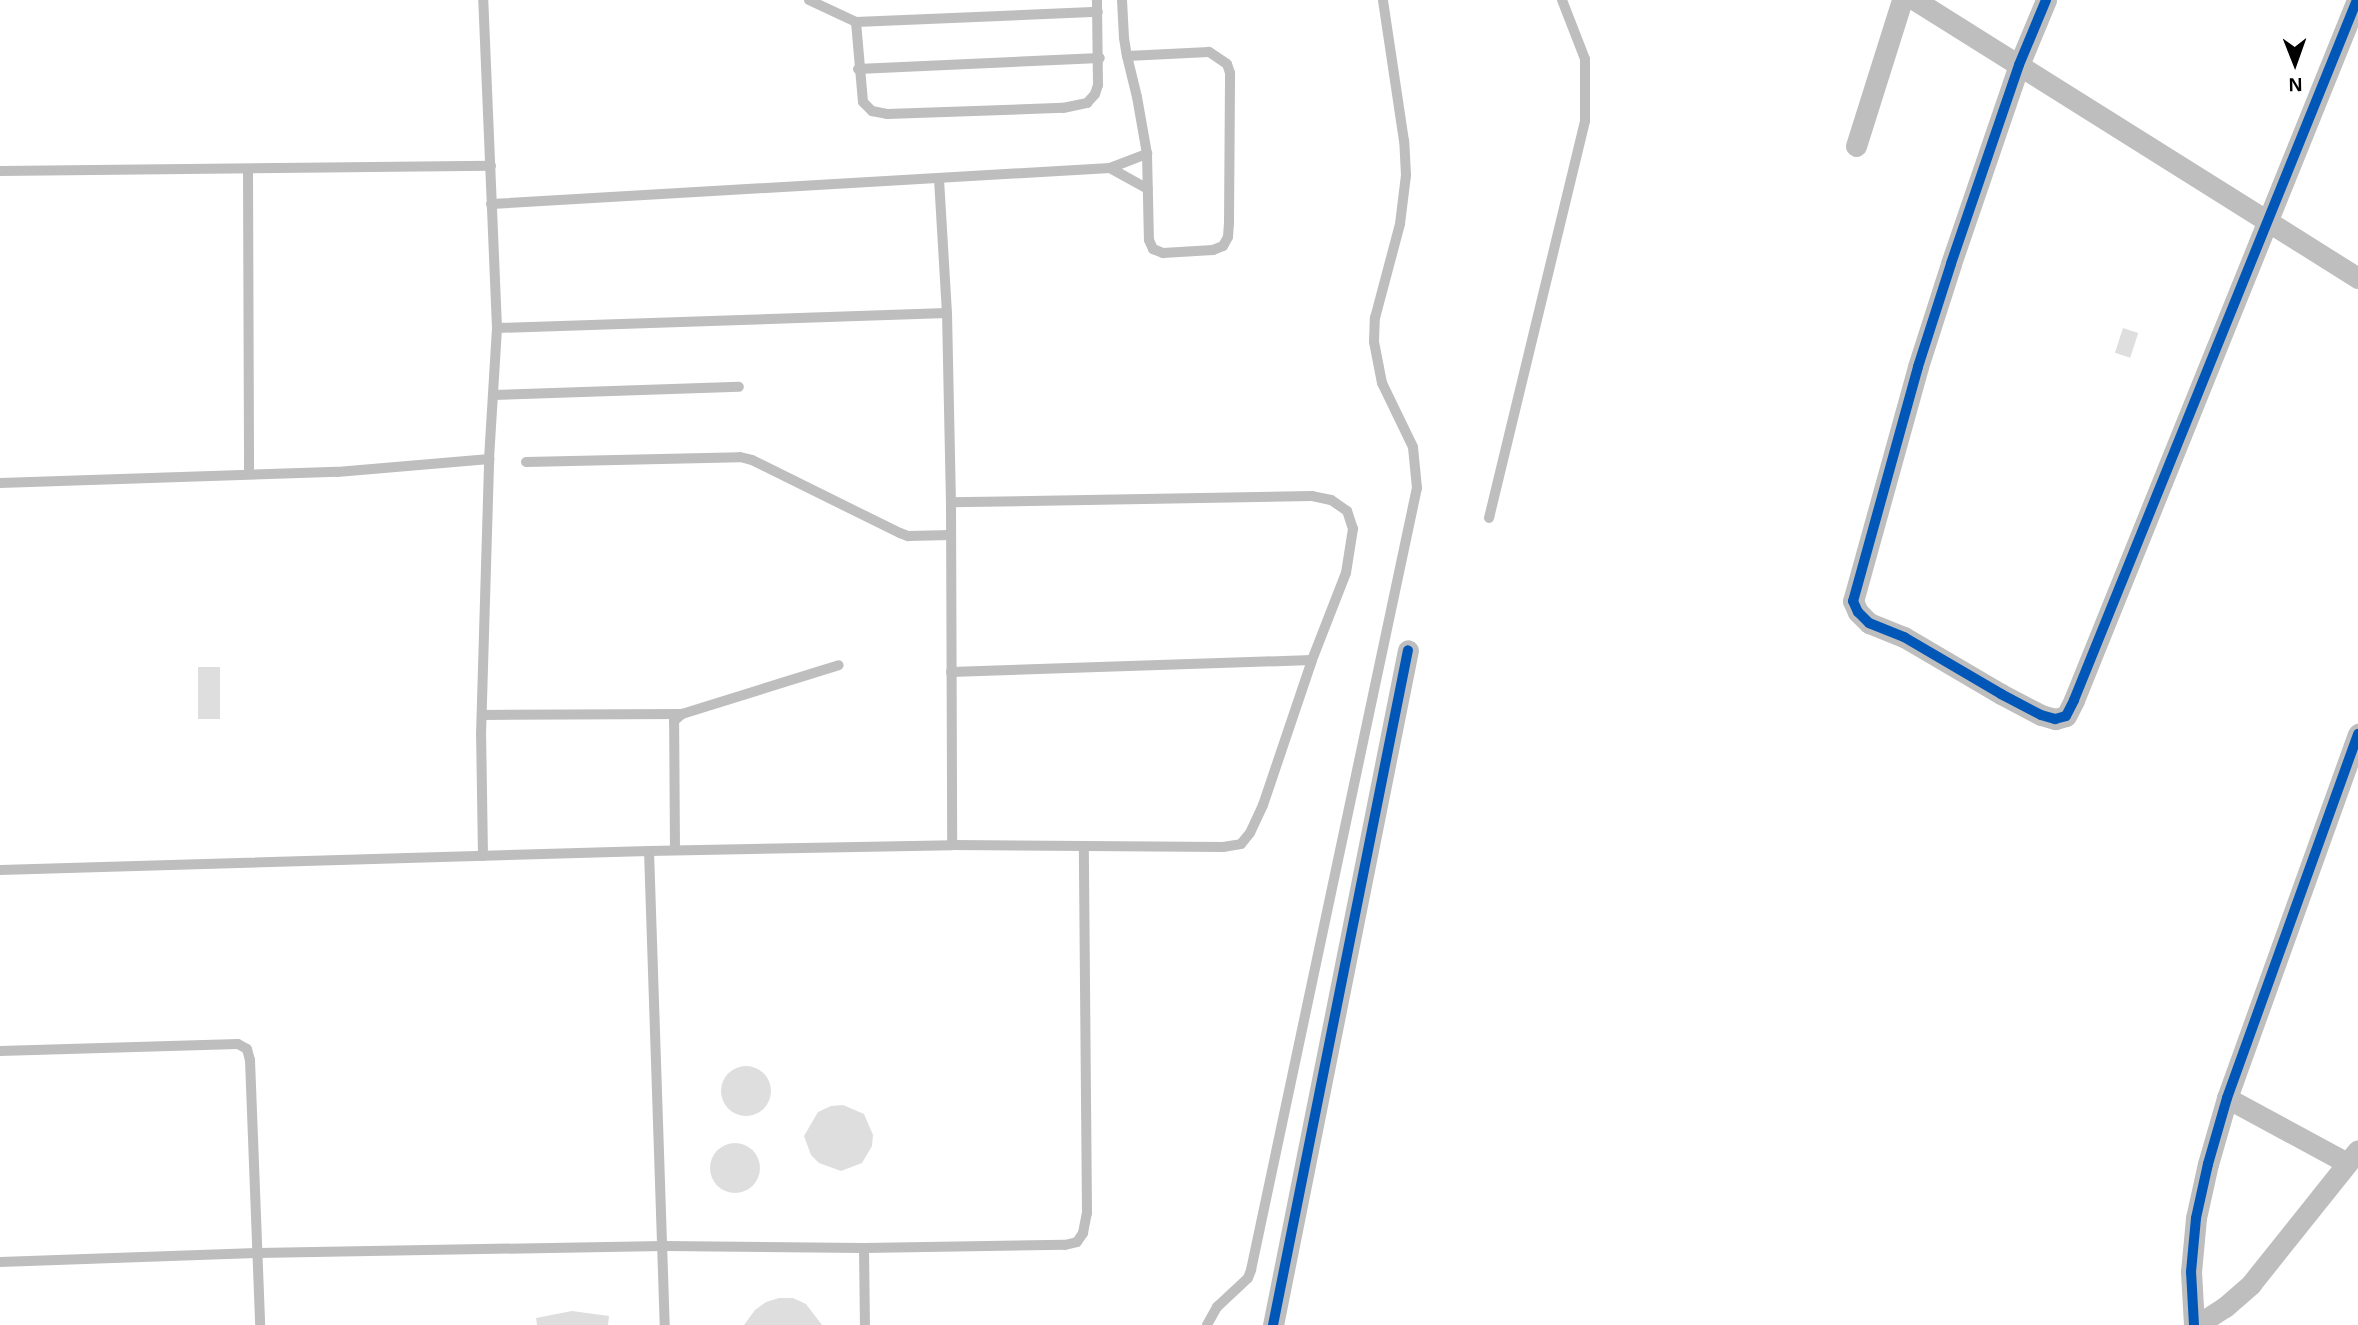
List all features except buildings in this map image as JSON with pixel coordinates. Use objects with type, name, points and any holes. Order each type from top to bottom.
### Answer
[{"type":"street","points":[[1856,146],[1902,0]]},
{"type":"street","points":[[1915,0],[2358,278]]},
{"type":"street","points":[[2046,0],[2019,65],[1926,341],[1853,601],[1858,612],[1869,623],[1905,637],[2041,715],[2055,719],[2066,716],[2189,420],[2357,0]]},
{"type":"street","points":[[1273,1325],[1408,650]]},
{"type":"street","points":[[2227,1098],[2353,1156],[2251,1284],[2225,1307],[2195,1325],[2191,1272],[2196,1218],[2227,1098],[2348,789],[2358,734]]},
{"type":"lane","points":[[483,0],[497,327],[489,459],[482,715],[483,856]]},
{"type":"lane","points":[[809,0],[827,5],[856,22],[1098,12]]},
{"type":"lane","points":[[856,22],[858,69],[863,102],[872,111],[887,114],[1063,108],[1087,103],[1095,94],[1100,58],[1097,0]]},
{"type":"lane","points":[[1122,0],[1127,56],[1147,154],[1147,229],[1153,249],[1163,253],[1213,250],[1223,246],[1228,237],[1230,73],[1227,64],[1209,52],[1127,56]]},
{"type":"lane","points":[[1208,1325],[1217,1307],[1248,1278],[1251,1270],[1417,488],[1413,447],[1382,383],[1374,342],[1375,318],[1400,224],[1406,176],[1404,141],[1383,0]]},
{"type":"lane","points":[[1489,518],[1585,121],[1585,59],[1562,0]]},
{"type":"lane","points":[[858,69],[1100,58]]},
{"type":"lane","points":[[491,204],[1110,168],[1147,154]]},
{"type":"lane","points":[[0,171],[491,166]]},
{"type":"lane","points":[[1110,168],[1148,189]]},
{"type":"lane","points":[[247,169],[249,474]]},
{"type":"lane","points":[[939,179],[947,313],[951,502],[952,845]]},
{"type":"lane","points":[[497,327],[947,313]]},
{"type":"lane","points":[[493,395],[739,387]]},
{"type":"lane","points":[[526,462],[740,457],[752,460],[908,536],[951,535]]},
{"type":"lane","points":[[0,483],[414,468],[489,459]]},
{"type":"lane","points":[[0,870],[649,850],[952,845],[1223,847],[1241,844],[1250,833],[1263,805],[1312,660],[1346,573],[1353,529],[1347,511],[1331,500],[1312,496],[951,502]]},
{"type":"lane","points":[[951,672],[1312,660]]},
{"type":"lane","points":[[482,715],[682,715],[839,665]]},
{"type":"lane","points":[[675,850],[674,721],[682,715]]},
{"type":"lane","points":[[0,1262],[258,1253],[664,1246],[864,1248],[1065,1245],[1076,1241],[1083,1233],[1087,1213],[1084,847]]},
{"type":"lane","points":[[649,850],[665,1325]]},
{"type":"lane","points":[[0,1051],[238,1044],[247,1049],[250,1060],[260,1325]]},
{"type":"lane","points":[[864,1248],[865,1325]]},
{"type":"cycle path","points":[[2046,0],[2019,65],[1951,264],[1918,367],[1853,601],[1858,612],[1869,623],[1904,637],[2001,694],[2041,715],[2055,719],[2066,716],[2074,700],[2357,0]]},
{"type":"cycle path","points":[[1273,1325],[1408,650]]},
{"type":"cycle path","points":[[2194,1325],[2191,1272],[2196,1218],[2208,1164],[2227,1098],[2358,734]]}]
